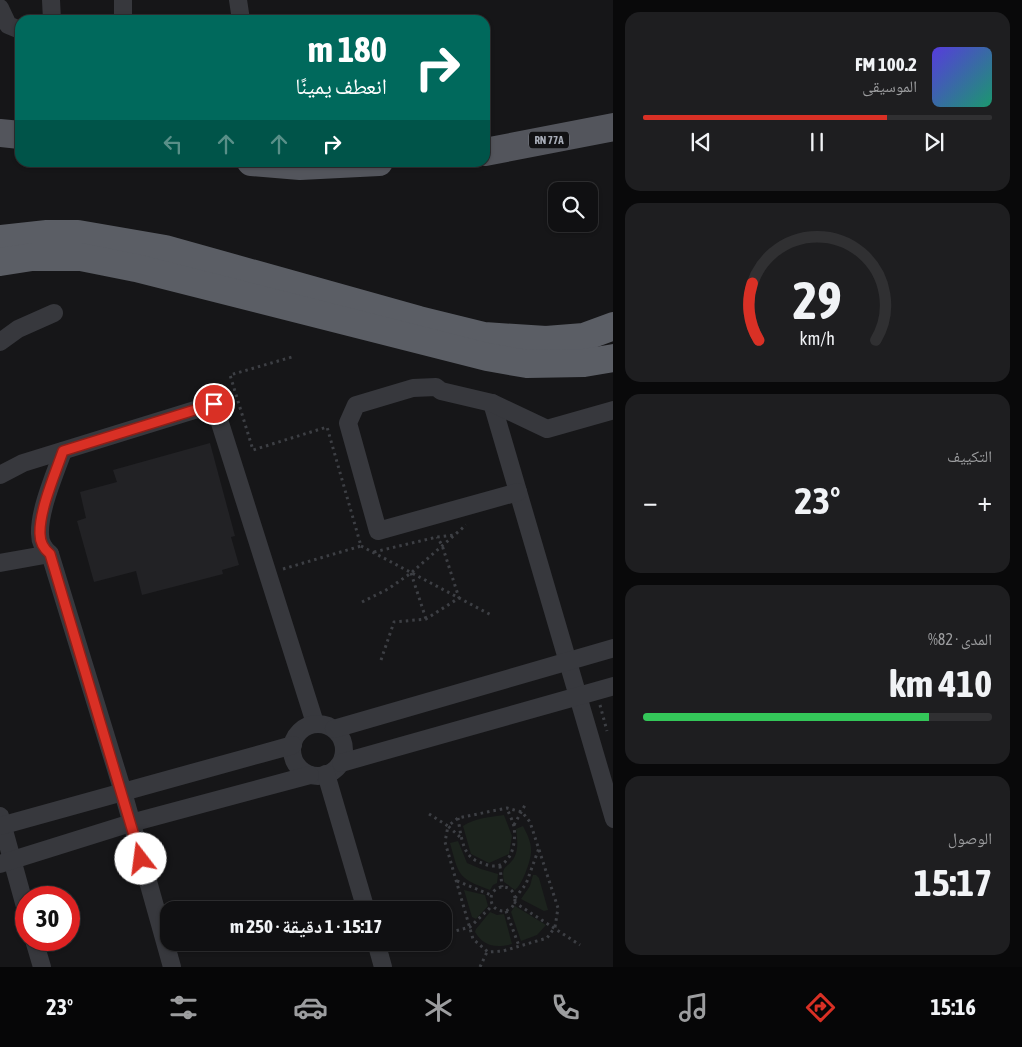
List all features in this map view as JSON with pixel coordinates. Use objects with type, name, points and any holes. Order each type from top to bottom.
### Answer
[{"type":"highway","points":[[0,239],[47,234],[78,234],[165,250],[484,336],[546,340],[584,337],[613,326]]},
{"type":"highway","points":[[0,262],[32,257],[81,257],[136,268],[487,358],[527,364],[584,363],[613,358]]},
{"type":"main road","name":"RN 77A","points":[[490,151],[613,127]]},
{"type":"main road","points":[[0,133],[15,134]]},
{"type":"street","points":[[51,0],[52,15]]},
{"type":"street","points":[[123,0],[123,15]]},
{"type":"street","points":[[238,0],[240,15]]},
{"type":"street","points":[[0,8],[8,25],[15,28]]},
{"type":"street","points":[[0,342],[18,328],[54,313]]},
{"type":"street","points":[[518,492],[378,531],[348,423],[356,405],[413,388],[436,387],[441,390],[492,403],[547,429],[613,410]]},
{"type":"street","points":[[492,403],[613,819]]},
{"type":"street","points":[[0,475],[23,463],[214,404],[315,723]]},
{"type":"street","points":[[63,451],[42,516],[39,536],[43,547],[50,554],[123,792],[172,967]]},
{"type":"street","points":[[0,563],[50,554]]},
{"type":"street","points":[[334,729],[613,648]]},
{"type":"street","points":[[340,763],[605,689]]},
{"type":"street","points":[[6,862],[131,823],[334,770],[344,754],[344,745],[334,729],[325,724],[315,723],[301,729],[293,745],[292,752],[295,762],[301,770],[318,774]]},
{"type":"street","points":[[16,886],[6,862],[1,823],[123,792],[293,745]]},
{"type":"street","points":[[318,774],[363,901]]},
{"type":"street","points":[[37,951],[42,967]]},
{"type":"street","points":[[379,951],[383,967]]},
{"type":"path","points":[[292,357],[230,375],[253,450],[326,427],[361,546]]},
{"type":"path","points":[[362,602],[388,589],[411,573],[466,524],[462,508]]},
{"type":"path","points":[[373,552],[437,536],[454,535]]},
{"type":"path","points":[[437,536],[460,598]]},
{"type":"path","points":[[268,573],[361,546],[493,616]]},
{"type":"path","points":[[411,573],[426,619]]},
{"type":"path","points":[[381,660],[394,622],[426,619],[460,598]]},
{"type":"path","points":[[605,689],[608,735]]},
{"type":"path","points":[[514,826],[525,805]]},
{"type":"path","points":[[458,818],[461,838],[471,858],[491,867],[500,866],[512,856],[514,843],[514,826],[507,808]]},
{"type":"path","points":[[507,808],[522,812],[530,822],[558,908],[554,927],[547,938],[503,951],[488,952],[473,939],[445,842],[448,826],[458,818],[507,808]]},
{"type":"path","points":[[429,814],[448,826],[461,838]]},
{"type":"path","points":[[539,848],[526,884],[514,900],[512,908],[506,911],[498,911],[492,906],[491,895],[496,889],[502,887],[510,890],[514,900],[580,945]]},
{"type":"path","points":[[500,866],[502,887]]},
{"type":"path","points":[[456,881],[491,895]]},
{"type":"path","points":[[452,932],[470,927],[492,906]]},
{"type":"path","points":[[506,911],[519,946]]},
{"type":"path","points":[[480,967],[488,952]]},
{"type":"shaded area","points":[[210,443],[235,536],[231,537],[239,565],[222,570],[223,574],[142,595],[136,571],[94,582],[77,521],[86,518],[80,492],[117,482],[113,470]]},
{"type":"shaded area","points":[[504,815],[512,836],[509,854],[489,863],[471,854],[463,826],[488,817]]},
{"type":"shaded area","points":[[523,826],[528,835],[531,853],[525,873],[515,890],[504,882],[503,872],[516,855],[516,829]]},
{"type":"shaded area","points":[[458,841],[467,863],[498,874],[497,883],[490,890],[471,882],[461,874],[455,862],[450,843]]},
{"type":"shaded area","points":[[533,875],[539,878],[548,910],[544,911],[521,899],[530,886]]},
{"type":"shaded area","points":[[464,890],[485,895],[488,906],[476,919],[472,917]]},
{"type":"shaded area","points":[[515,906],[546,925],[537,935],[521,941],[511,912]]},
{"type":"shaded area","points":[[490,912],[497,915],[504,914],[512,944],[491,945],[482,941],[475,932]]},
{"type":"route","points":[[141,859],[123,792],[50,554],[43,547],[39,536],[42,516],[63,451],[214,404]]}]
